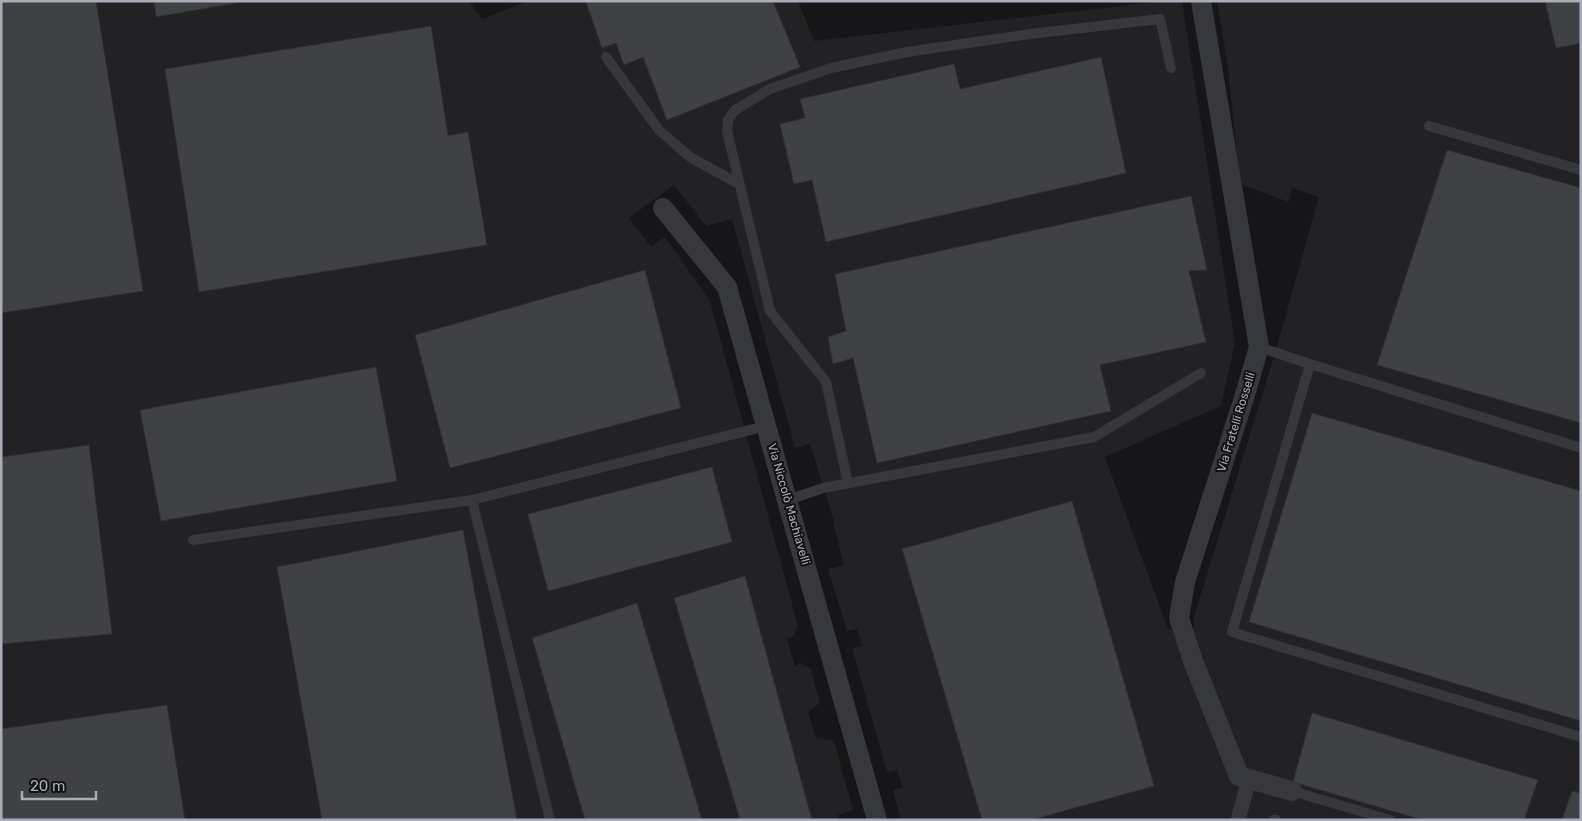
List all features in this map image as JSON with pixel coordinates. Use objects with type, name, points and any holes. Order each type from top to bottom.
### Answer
[{"type":"street","name":"Via Fratelli Rosselli","points":[[1201,1],[1259,347],[1185,582],[1179,618],[1193,662],[1239,776],[1249,779]]},
{"type":"street","name":"Via Niccolò Machiavelli","points":[[663,208],[727,287],[877,820]]},
{"type":"street","points":[[1238,820],[1249,779],[1292,791]]},
{"type":"lane","points":[[848,483],[826,382],[770,311],[727,131],[728,120],[735,110],[770,90],[831,68],[907,52],[1160,18],[1171,68]]},
{"type":"lane","points":[[606,58],[660,130],[690,158],[739,184]]},
{"type":"lane","points":[[1429,126],[1581,170]]},
{"type":"lane","points":[[1259,347],[1581,448]]},
{"type":"lane","points":[[1310,364],[1232,632],[1581,737]]},
{"type":"lane","points":[[788,500],[823,488],[1094,437],[1201,373]]},
{"type":"lane","points":[[193,540],[472,500],[766,426]]},
{"type":"lane","points":[[472,500],[550,820]]},
{"type":"lane","points":[[1292,791],[1390,820]]},
{"type":"shaded area","points":[[1,1],[469,1],[482,19],[528,1],[798,1],[814,41],[1166,1],[1182,1],[1235,343],[1221,406],[1105,457],[1168,629],[1193,630],[1194,617],[1275,353],[1319,197],[1292,188],[1289,202],[1240,184],[1228,67],[1217,1],[1581,1],[1581,820],[901,820],[893,790],[903,788],[897,770],[887,772],[852,648],[862,646],[857,629],[847,631],[828,569],[844,565],[834,521],[810,444],[795,448],[732,219],[706,226],[674,185],[629,218],[651,247],[665,237],[710,301],[798,626],[794,636],[787,639],[795,666],[801,663],[811,669],[820,703],[808,712],[816,738],[834,741],[853,810],[838,815],[839,820],[1,820]]},
{"type":"building","points":[[1,1],[96,1],[143,291],[1,313]]},
{"type":"building","points":[[154,1],[247,1],[156,17]]},
{"type":"building","points":[[773,1],[800,67],[667,120],[643,57],[624,65],[616,43],[602,48],[586,2]]},
{"type":"building","points":[[1545,1],[1581,1],[1581,43],[1556,48]]},
{"type":"building","points":[[431,26],[448,136],[468,132],[487,245],[199,292],[165,69]]},
{"type":"building","points":[[1101,57],[1126,173],[826,242],[812,180],[794,184],[780,124],[805,118],[800,99],[954,64],[960,89]]},
{"type":"building","points":[[1447,150],[1581,188],[1581,423],[1377,365]]},
{"type":"building","points":[[1191,196],[1207,270],[1189,271],[1206,342],[1100,365],[1111,411],[877,463],[853,358],[833,364],[828,337],[846,331],[835,274]]},
{"type":"building","points":[[645,270],[681,408],[450,468],[415,335]]},
{"type":"building","points":[[376,367],[397,481],[161,521],[140,410]]},
{"type":"building","points":[[1312,413],[1581,491],[1581,721],[1249,622]]},
{"type":"building","points":[[89,445],[112,634],[1,644],[1,457]]},
{"type":"building","points":[[712,467],[732,542],[548,591],[528,514]]},
{"type":"building","points":[[1072,501],[1154,786],[1031,820],[982,820],[902,549]]},
{"type":"building","points":[[463,530],[517,820],[322,820],[277,567]]},
{"type":"building","points":[[745,576],[812,820],[740,820],[674,598]]},
{"type":"building","points":[[637,603],[702,820],[585,820],[532,638]]},
{"type":"building","points":[[167,705],[185,820],[1,820],[1,729]]},
{"type":"building","points":[[1312,713],[1538,780],[1524,820],[1423,820],[1293,782]]},
{"type":"building","points":[[1572,791],[1581,793],[1581,820],[1562,820]]}]
